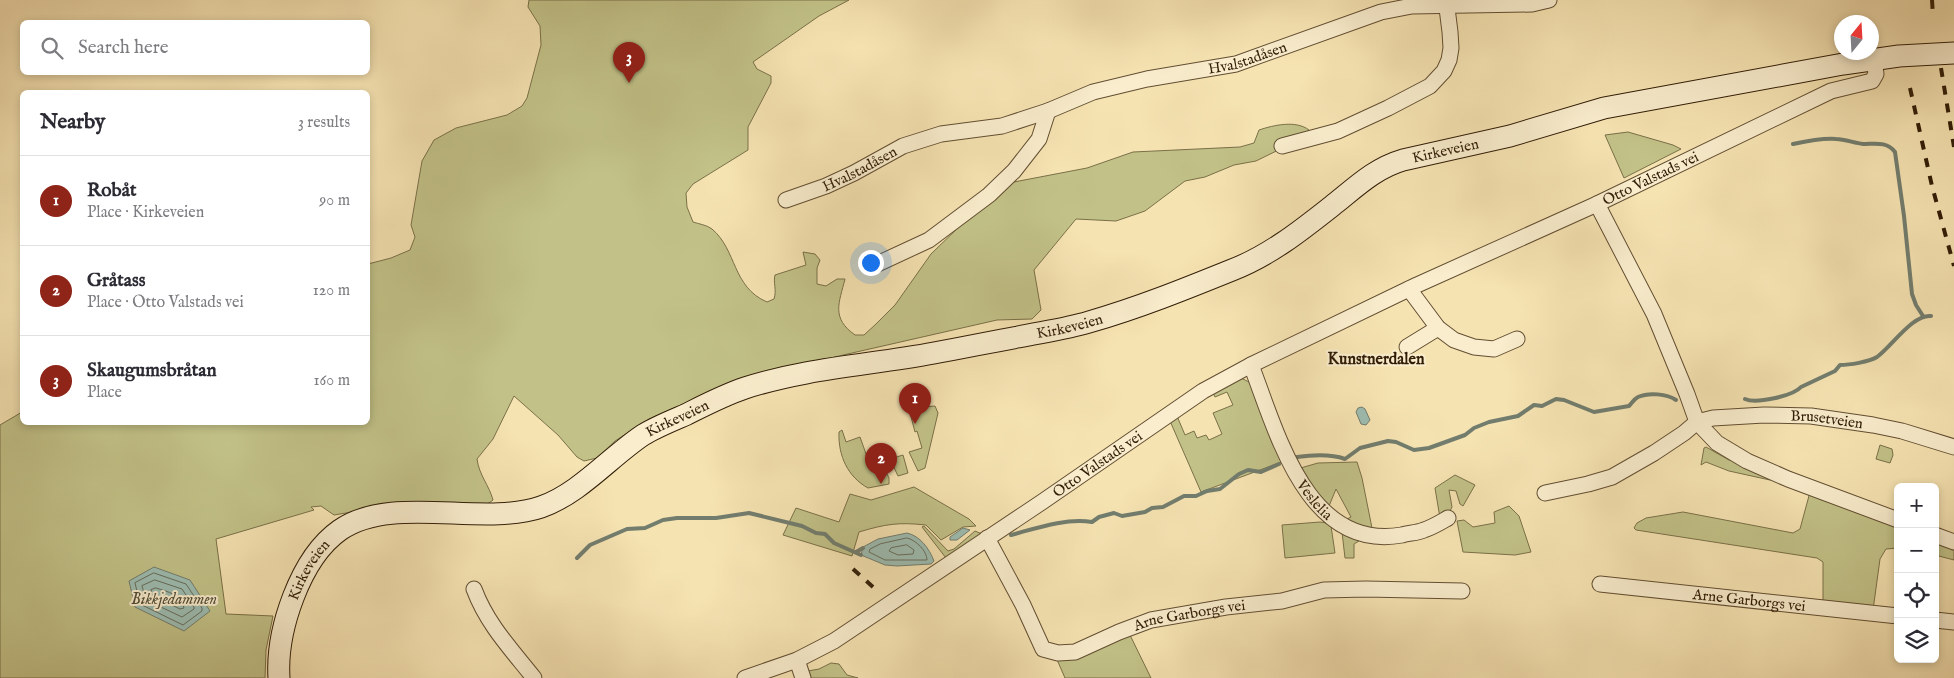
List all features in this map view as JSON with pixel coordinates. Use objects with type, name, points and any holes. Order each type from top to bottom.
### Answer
[{"type":"main road","name":"Kirkeveien","points":[[1879,59],[1954,53]]},
{"type":"main road","name":"Kirkeveien","points":[[279,678],[278,668],[282,634],[291,603],[303,577],[313,558],[331,537],[343,528],[356,522],[385,514],[418,512],[488,514],[542,507],[562,496],[644,434],[740,390],[781,378],[824,369],[930,354],[1074,326],[1142,306],[1256,260],[1279,246],[1369,175],[1403,160],[1510,136],[1604,108],[1868,60]]},
{"type":"street","name":"Hvalstadåsen","points":[[786,200],[826,186],[910,144],[941,134],[1002,126],[1048,111],[1093,92],[1115,86],[1236,64],[1381,12],[1446,2],[1532,4],[1549,0]]},
{"type":"street","points":[[1282,146],[1338,131],[1396,105],[1430,86],[1444,71],[1449,60],[1451,48],[1446,2]]},
{"type":"street","name":"Otto Valstads vei","points":[[745,678],[797,660],[834,641],[1203,391],[1251,365],[1409,289],[1597,204],[1831,91],[1872,81],[1876,74],[1874,60]]},
{"type":"street","points":[[873,266],[929,240],[989,195],[1014,171],[1039,138],[1048,111]]},
{"type":"street","points":[[1597,204],[1654,314],[1688,394],[1696,422],[1718,443],[1747,460],[1788,479],[1894,519]]},
{"type":"street","points":[[1409,289],[1438,328],[1454,340],[1474,347],[1494,348],[1517,339]]},
{"type":"street","points":[[1407,347],[1438,328]]},
{"type":"street","name":"Veslelia","points":[[1251,365],[1286,455],[1300,481],[1318,506],[1338,523],[1362,534],[1388,537],[1424,530],[1448,518]]},
{"type":"street","name":"Brusetveien","points":[[1545,493],[1594,483],[1612,477],[1654,453],[1684,433],[1696,422],[1713,418],[1764,415],[1811,416],[1902,431],[1954,447]]},
{"type":"street","points":[[1939,536],[1954,542]]},
{"type":"street","name":"Arne Garborgs vei","points":[[987,538],[1023,605],[1043,649],[1058,653],[1075,652],[1151,620],[1226,607],[1282,601],[1324,590],[1462,591]]},
{"type":"street","name":"Arne Garborgs vei","points":[[1600,584],[1894,616]]},
{"type":"street","points":[[474,589],[481,608],[491,624],[534,678]]},
{"type":"street","points":[[1939,620],[1954,622]]},
{"type":"street","points":[[797,660],[803,678]]},
{"type":"green space","points":[[529,0],[849,0],[819,16],[753,62],[757,69],[771,76],[771,83],[748,127],[748,150],[693,184],[686,193],[687,207],[693,222],[712,229],[726,247],[747,287],[767,302],[774,299],[775,275],[806,265],[803,252],[815,254],[820,260],[817,268],[817,284],[826,286],[837,279],[845,279],[839,303],[840,316],[847,329],[855,335],[864,335],[876,324],[895,305],[931,254],[996,191],[1014,182],[1087,168],[1133,152],[1240,147],[1254,143],[1259,130],[1278,125],[1298,125],[1309,130],[1307,136],[1256,161],[1234,165],[1205,177],[1185,181],[1145,211],[1116,221],[1076,219],[1034,270],[1041,310],[1032,319],[997,320],[773,371],[729,384],[649,419],[615,441],[597,458],[584,461],[577,457],[558,435],[514,396],[493,439],[477,459],[493,500],[486,505],[382,507],[334,515],[321,506],[311,507],[314,510],[216,539],[226,614],[273,616],[266,650],[265,678],[0,678],[0,425],[20,413],[20,425],[370,425],[370,263],[391,258],[410,250],[415,237],[411,225],[422,161],[434,140],[456,128],[507,115],[522,106],[527,98],[541,45],[540,26],[528,7]]},
{"type":"green space","points":[[1628,132],[1681,149],[1624,178],[1605,135]]},
{"type":"green space","points":[[1241,378],[1251,383],[1284,461],[1201,492],[1170,421],[1177,416],[1185,435],[1194,431],[1197,438],[1206,435],[1209,440],[1222,434],[1213,413],[1233,405],[1227,392],[1215,397],[1213,393]]},
{"type":"green space","points":[[935,406],[938,413],[925,468],[918,471],[909,452],[922,448],[917,431],[915,432],[909,409]]},
{"type":"green space","points":[[842,430],[846,442],[860,437],[870,465],[881,462],[889,478],[889,484],[868,488],[855,478],[842,457],[839,432]]},
{"type":"green space","points":[[1880,445],[1892,449],[1893,455],[1890,463],[1876,459]]},
{"type":"green space","points":[[1706,447],[1729,460],[1734,460],[1774,479],[1770,480],[1729,471],[1706,462],[1701,465],[1704,448]]},
{"type":"green space","points":[[903,455],[908,473],[898,476],[890,459]]},
{"type":"green space","points":[[1357,462],[1373,533],[1345,520],[1351,517],[1336,489],[1329,506],[1297,469],[1318,463]]},
{"type":"green space","points":[[1455,475],[1475,485],[1463,506],[1460,504],[1456,491],[1449,490],[1452,507],[1449,513],[1440,518],[1435,488]]},
{"type":"green space","points":[[914,487],[969,519],[976,526],[963,527],[941,540],[926,525],[892,524],[877,527],[859,532],[852,556],[783,535],[796,508],[839,522],[850,494],[871,500]]},
{"type":"green space","points":[[1810,492],[1894,524],[1894,548],[1886,549],[1880,559],[1873,610],[1823,604],[1823,562],[1817,558],[1636,530],[1634,528],[1637,523],[1646,518],[1683,512],[1793,533],[1800,529]]},
{"type":"green space","points":[[1509,506],[1519,516],[1531,552],[1515,555],[1463,552],[1457,521],[1464,520],[1473,527],[1495,523],[1494,512]]},
{"type":"green space","points":[[1320,522],[1331,526],[1335,553],[1285,558],[1282,525]]},
{"type":"green space","points":[[924,526],[948,551],[954,549],[975,531],[982,534],[946,558],[922,527]]},
{"type":"green space","points":[[1342,532],[1358,536],[1359,541],[1354,544],[1354,558],[1345,558]]},
{"type":"green space","points":[[1939,542],[1954,548],[1954,560],[1939,556]]},
{"type":"green space","points":[[1128,631],[1151,678],[1065,678],[1055,655]]},
{"type":"green space","points":[[831,663],[839,664],[847,675],[858,678],[810,678],[808,671],[819,669]]},
{"type":"water","points":[[1362,407],[1365,409],[1370,420],[1366,425],[1361,424],[1356,412],[1358,408]]},
{"type":"water","points":[[963,528],[970,530],[957,540],[950,540],[950,537]]},
{"type":"water","points":[[907,533],[916,537],[927,547],[934,561],[931,564],[885,565],[861,555],[863,547],[878,539]]},
{"type":"water","name":"Bikkjedammen","points":[[154,567],[190,580],[210,611],[184,631],[135,607],[129,581]]},
{"type":"waterway","points":[[1793,144],[1820,139],[1839,139],[1863,144],[1885,145],[1892,148],[1895,152],[1904,216],[1912,294],[1923,316]]},
{"type":"waterway","points":[[1745,399],[1765,400],[1783,396],[1835,371],[1840,365],[1873,359],[1883,352],[1910,325],[1917,320],[1931,316]]},
{"type":"waterway","points":[[1297,457],[1321,455],[1345,459],[1360,448],[1388,441],[1396,442],[1414,450],[1429,448],[1465,435],[1474,428],[1489,422],[1518,416],[1534,405],[1542,406],[1556,399],[1564,400],[1594,412],[1629,406],[1642,395],[1663,395],[1676,400]]},
{"type":"waterway","points":[[1011,535],[1072,521],[1092,522],[1099,517],[1114,513],[1122,516],[1145,512],[1152,508],[1163,507],[1184,496],[1196,496],[1207,491],[1220,489],[1239,474],[1248,470],[1261,472],[1279,464]]},
{"type":"waterway","points":[[577,558],[590,545],[627,529],[645,528],[663,520],[677,518],[716,518],[749,513],[802,526],[816,533],[825,534],[834,543],[861,555]]},
{"type":"waterway","points":[[856,552],[863,548]]},
{"type":"railway","points":[[1932,0],[1933,17]]},
{"type":"railway","points":[[1941,68],[1954,147]]},
{"type":"railway","points":[[1910,88],[1932,186],[1954,266]]},
{"type":"railway","points":[[853,569],[873,587]]},
{"type":"place","name":"Skaugumsbråtan","points":[[629,83]]},
{"type":"place","name":"Robåt","points":[[915,424]]},
{"type":"place","name":"Gråtass","points":[[881,484]]},
{"type":"district","name":"Kunstnerdalen","points":[[1376,360]]}]
